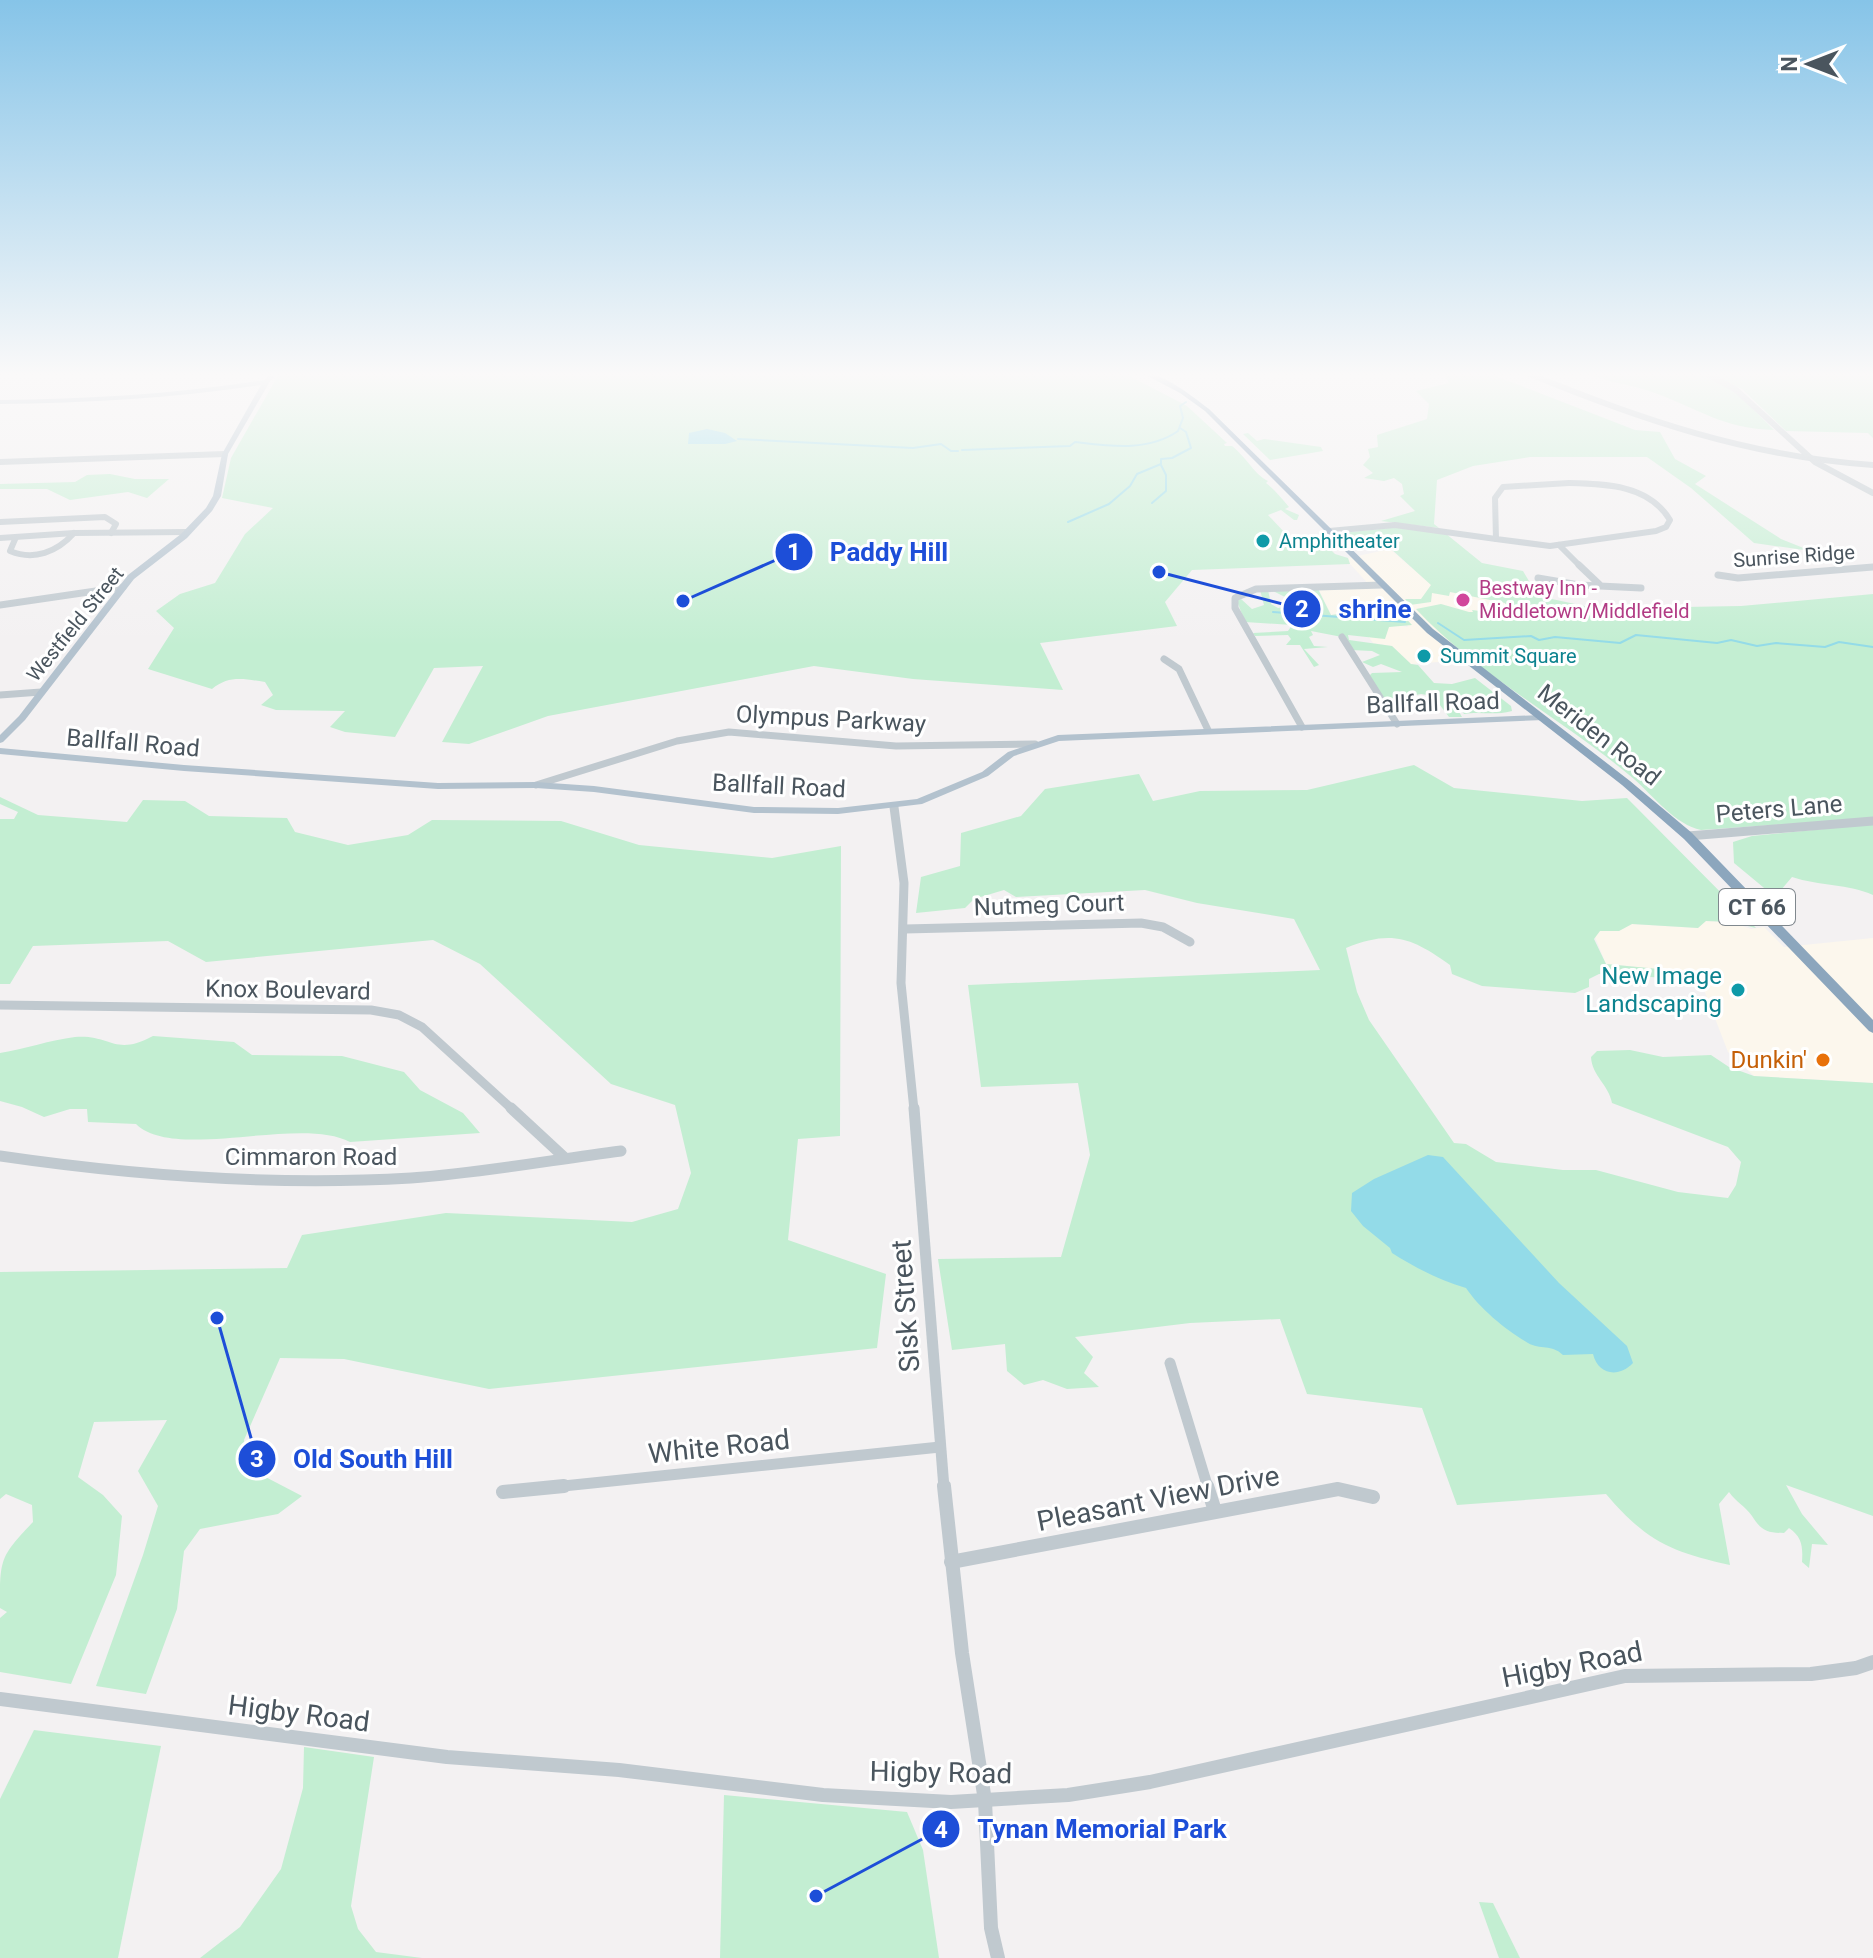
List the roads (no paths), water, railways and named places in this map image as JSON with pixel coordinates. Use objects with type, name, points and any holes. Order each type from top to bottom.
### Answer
[{"type":"highway","name":"Meriden Road","points":[[1261,463],[1382,585],[1443,641],[1644,797],[1688,836],[1873,1028]]},
{"type":"main road","name":"Westfield Street","points":[[0,740],[22,718],[121,589],[209,509],[217,496],[223,463]]},
{"type":"main road","name":"Ballfall Road","points":[[0,751],[128,764],[438,786],[536,785],[594,789],[754,810],[838,811],[919,802],[985,774],[1011,754],[1058,738],[1541,718]]},
{"type":"street","points":[[1818,463],[1873,493]]},
{"type":"street","points":[[1842,463],[1873,465]]},
{"type":"street","points":[[1329,531],[1395,525],[1496,539],[1559,545],[1656,531],[1666,527],[1670,520],[1667,511],[1647,495],[1612,485],[1503,487],[1495,498],[1496,539]]},
{"type":"street","points":[[0,522],[105,517],[116,524],[111,533]]},
{"type":"street","points":[[0,538],[74,533],[185,534]]},
{"type":"street","points":[[16,537],[10,551],[25,554],[59,549],[74,533]]},
{"type":"street","points":[[1559,545],[1599,584]]},
{"type":"street","name":"Sunrise Ridge","points":[[1718,575],[1738,578],[1873,567]]},
{"type":"street","points":[[1538,578],[1579,585],[1641,588]]},
{"type":"street","points":[[1302,727],[1235,608],[1235,598],[1256,589],[1382,585]]},
{"type":"street","points":[[0,607],[121,589]]},
{"type":"street","points":[[1342,637],[1397,724]]},
{"type":"street","points":[[1164,659],[1179,669],[1208,730]]},
{"type":"street","points":[[0,695],[41,692]]},
{"type":"street","name":"Olympus Parkway","points":[[536,785],[677,741],[729,732],[896,746],[1035,744]]},
{"type":"street","name":"Sisk Street","points":[[894,807],[903,866],[905,929],[901,983],[921,1177],[927,1306],[951,1562],[985,1801],[991,1928],[998,1958]]},
{"type":"street","name":"Peters Lane","points":[[1688,836],[1873,821]]},
{"type":"street","name":"Nutmeg Court","points":[[905,929],[1141,923],[1163,927],[1190,942]]},
{"type":"street","name":"Knox Boulevard","points":[[1,1005],[371,1010],[399,1015],[422,1027],[565,1158]]},
{"type":"street","name":"Cimmaron Road","points":[[0,1156],[144,1175],[336,1180],[411,1177],[621,1151]]},
{"type":"street","points":[[1170,1363],[1215,1511]]},
{"type":"street","name":"White Road","points":[[503,1492],[940,1447]]},
{"type":"street","name":"Pleasant View Drive","points":[[951,1562],[1338,1489],[1373,1497]]},
{"type":"street","name":"Higby Road","points":[[0,1699],[447,1757],[619,1770],[863,1798],[985,1801],[1068,1795],[1150,1782],[1438,1720],[1605,1679],[1666,1673],[1817,1673],[1856,1668],[1873,1662]]},
{"type":"water","points":[[1428,1155],[1443,1157],[1559,1283],[1627,1346],[1633,1363],[1622,1371],[1610,1372],[1599,1366],[1593,1354],[1563,1355],[1555,1349],[1528,1343],[1478,1304],[1466,1288],[1419,1269],[1392,1253],[1363,1226],[1351,1211],[1352,1193],[1374,1179]]},
{"type":"waterway","points":[[1068,522],[1109,504],[1130,486],[1137,474],[1161,463]]},
{"type":"waterway","points":[[1152,503],[1166,491],[1166,475],[1161,465]]},
{"type":"waterway","points":[[1273,612],[1405,622]]},
{"type":"waterway","points":[[1438,623],[1464,640],[1531,636],[1539,640],[1555,637],[1620,643],[1636,635],[1717,643],[1731,640],[1757,646],[1776,643],[1825,647],[1839,642],[1873,647]]},
{"type":"place","name":"Amphitheater","points":[[1263,541]]},
{"type":"place","name":"shrine","points":[[1159,572]]},
{"type":"place","name":"Bestway Inn - Middletown/Middlefield","points":[[1463,600]]},
{"type":"place","name":"Paddy Hill","points":[[683,601]]},
{"type":"place","name":"Summit Square","points":[[1424,656]]},
{"type":"place","name":"New Image Landscaping","points":[[1738,990]]},
{"type":"place","name":"Dunkin'","points":[[1823,1060]]},
{"type":"place","name":"Old South Hill","points":[[217,1318]]},
{"type":"place","name":"Tynan Memorial Park","points":[[816,1896]]}]
